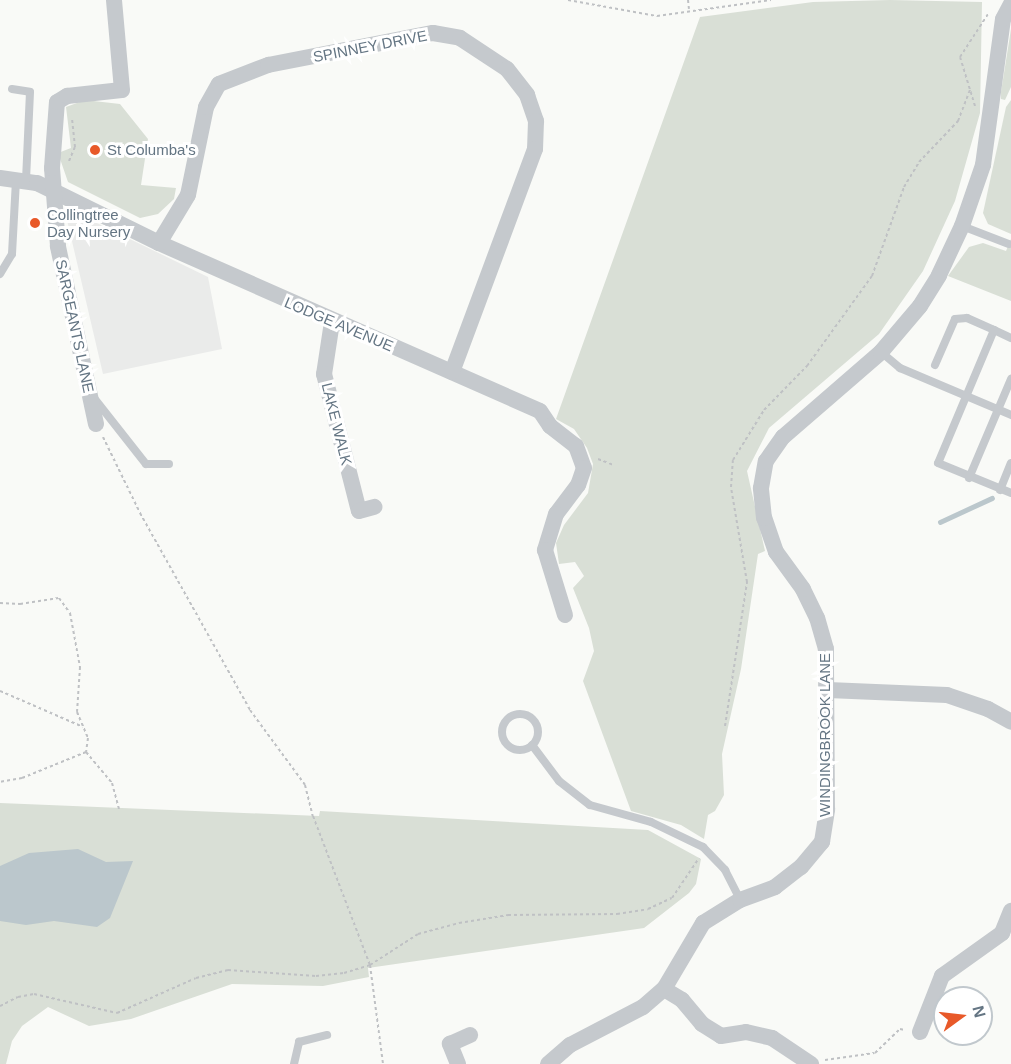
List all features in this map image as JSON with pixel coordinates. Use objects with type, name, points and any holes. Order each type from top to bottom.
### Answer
[{"type":"street","name":"SARGEANTS LANE","points":[[96,424],[58,246],[56,191],[52,168],[57,102],[67,96],[122,90],[114,0]]},
{"type":"street","name":"WINDINGBROOK LANE","points":[[551,1063],[570,1045],[643,1007],[664,989],[703,924],[740,900],[775,887],[801,867],[822,842],[827,809],[824,735],[828,690],[826,649],[817,618],[777,552],[764,518],[761,488],[766,461],[783,437],[881,352],[920,306],[963,226],[987,144],[1003,5]]},
{"type":"street","name":"SPINNEY DRIVE","points":[[159,243],[189,195],[206,106],[219,84],[268,65],[433,33],[460,38],[507,69],[526,95],[536,121],[535,149],[452,372]]},
{"type":"street","name":"LODGE AVENUE","points":[[14,179],[56,191],[159,243],[332,322],[540,411],[550,426],[581,453],[584,468],[578,485],[556,514],[545,550],[565,615]]},
{"type":"street","name":"LAKE WALK","points":[[332,322],[324,374],[359,511],[374,507]]},
{"type":"street","points":[[828,690],[947,695],[988,709],[1011,722]]},
{"type":"street","points":[[920,1032],[942,976],[1002,933],[1011,911]]},
{"type":"street","points":[[664,989],[682,1000],[702,1024],[721,1036],[746,1032],[772,1038],[807,1061]]},
{"type":"street","points":[[458,1064],[450,1044],[470,1035]]},
{"type":"lane","points":[[0,274],[12,254],[14,179],[30,92],[12,89]]},
{"type":"lane","points":[[963,226],[1009,244]]},
{"type":"lane","points":[[936,365],[955,319],[967,318],[1011,338]]},
{"type":"lane","points":[[994,330],[964,395],[938,463],[1011,493]]},
{"type":"lane","points":[[881,352],[900,368],[1011,415]]},
{"type":"lane","points":[[969,477],[1011,379]]},
{"type":"lane","points":[[89,390],[146,464],[169,464]]},
{"type":"lane","points":[[1000,490],[1011,463]]},
{"type":"lane","points":[[515,715],[531,719],[537,729],[532,745],[522,750],[511,747],[502,733],[506,722],[515,715]]},
{"type":"lane","points":[[532,745],[559,781],[590,805],[651,822],[703,847],[725,870],[740,900]]},
{"type":"lane","points":[[294,1064],[299,1042],[327,1035]]},
{"type":"path","points":[[568,0],[657,16],[689,9],[771,0]]},
{"type":"path","points":[[688,0],[689,9]]},
{"type":"path","points":[[980,109],[970,89],[960,57],[1003,5]]},
{"type":"path","points":[[847,309],[874,271],[909,177],[958,121],[970,89]]},
{"type":"path","points":[[96,424],[140,513],[244,700],[305,785],[313,816],[369,965],[383,1064]]},
{"type":"path","points":[[0,603],[20,604],[59,598],[70,613],[80,666],[77,712],[88,738],[87,752],[112,783],[119,809]]},
{"type":"path","points":[[0,691],[83,727]]},
{"type":"path","points":[[0,782],[22,777],[87,752]]},
{"type":"path","points":[[0,1006],[18,997],[34,994],[117,1013],[196,978],[228,970],[316,976],[344,973],[369,965],[418,934],[459,922],[508,915],[616,914],[648,909],[672,898],[696,866],[703,847]]},
{"type":"path","points":[[807,1061],[859,1057],[875,1053],[900,1029],[920,1032]]},
{"type":"shaded area","points":[[890,0],[982,2],[980,113],[955,201],[923,271],[879,334],[769,428],[747,471],[765,551],[758,554],[741,669],[722,754],[724,795],[715,811],[708,815],[704,839],[681,825],[631,811],[583,681],[594,651],[589,628],[573,588],[584,576],[575,562],[559,564],[556,543],[564,525],[588,493],[593,464],[587,448],[574,429],[556,419],[700,17],[813,2]]},
{"type":"shaded area","points":[[1011,29],[1011,87],[1005,100],[1001,99],[1001,92]]},
{"type":"shaded area","points":[[85,100],[120,104],[148,139],[141,185],[176,188],[174,199],[158,214],[140,218],[68,182],[58,153],[71,148],[66,107]]},
{"type":"shaded area","points":[[1011,100],[1011,234],[988,224],[983,213],[1006,107]]},
{"type":"shaded area","points":[[64,207],[208,277],[222,349],[103,374]]},
{"type":"shaded area","points":[[1011,239],[1011,301],[948,276],[969,247],[983,243],[1006,251]]},
{"type":"shaded area","points":[[0,803],[319,816],[320,811],[648,830],[701,859],[696,884],[689,893],[644,928],[368,968],[369,977],[323,986],[232,984],[131,1019],[89,1026],[48,1007],[22,1026],[12,1041],[6,1064],[0,1064]]},
{"type":"shaded area","points":[[78,849],[106,862],[133,861],[110,918],[97,927],[54,921],[26,925],[0,921],[0,866],[29,853]]},
{"type":"waterway","points":[[940,522],[992,498]]},
{"type":"place","name":"St Columba's","points":[[95,150]]},
{"type":"place","name":"Collingtree Day Nursery","points":[[35,223]]}]
